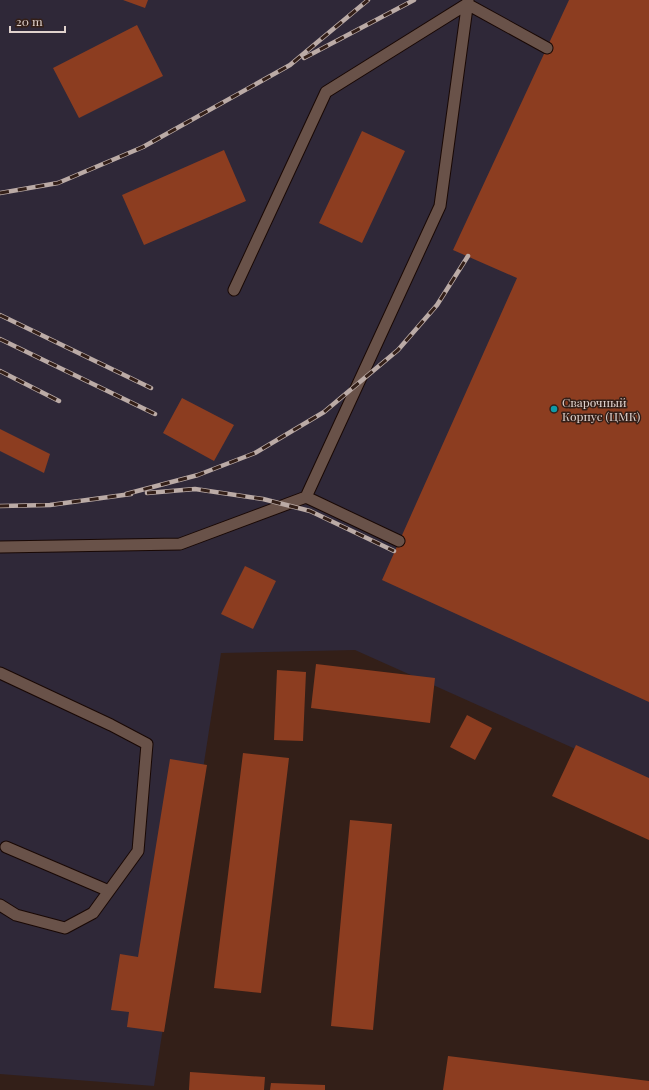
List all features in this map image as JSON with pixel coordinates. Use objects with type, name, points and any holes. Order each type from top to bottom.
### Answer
[{"type":"lane","points":[[467,2],[547,48]]},
{"type":"lane","points":[[234,290],[326,92],[467,2]]},
{"type":"lane","points":[[0,547],[180,544],[306,497],[440,206],[467,2]]},
{"type":"lane","points":[[306,497],[399,540]]},
{"type":"lane","points":[[0,672],[111,725],[147,744],[138,851],[93,913],[65,928],[16,915],[0,906]]},
{"type":"lane","points":[[6,847],[109,891]]},
{"type":"shaded area","points":[[0,0],[649,0],[649,782],[355,650],[221,653],[154,1086],[0,1074]]},
{"type":"building","points":[[123,0],[148,0],[145,8]]},
{"type":"building","name":"Сварочный Корпус (ЦМК)","points":[[569,0],[649,0],[649,702],[382,580],[517,278],[453,250]]},
{"type":"building","points":[[137,25],[163,76],[79,118],[53,68]]},
{"type":"building","points":[[362,131],[405,151],[362,243],[319,223]]},
{"type":"building","points":[[224,150],[246,201],[144,245],[122,195]]},
{"type":"building","points":[[182,398],[234,425],[214,461],[163,433]]},
{"type":"building","points":[[0,429],[50,454],[44,473],[0,451]]},
{"type":"building","points":[[245,566],[276,581],[253,629],[221,614]]},
{"type":"building","points":[[316,664],[435,678],[430,723],[311,708]]},
{"type":"building","points":[[277,670],[306,672],[303,741],[274,740]]},
{"type":"building","points":[[467,715],[492,728],[475,760],[450,747]]},
{"type":"building","points":[[576,745],[649,778],[649,840],[552,796]]},
{"type":"building","points":[[243,753],[289,758],[261,993],[214,988]]},
{"type":"building","points":[[170,759],[207,765],[164,1032],[127,1027],[129,1012],[111,1010],[120,954],[138,957]]},
{"type":"building","points":[[350,820],[392,824],[373,1030],[331,1026]]},
{"type":"building","points":[[448,1056],[649,1081],[649,1090],[443,1090]]},
{"type":"building","points":[[190,1072],[265,1077],[264,1090],[189,1090]]},
{"type":"building","points":[[271,1083],[325,1085],[325,1090],[270,1090]]},
{"type":"railway","points":[[0,193],[58,183],[143,147],[290,65],[368,0]]},
{"type":"railway","points":[[304,58],[414,0]]},
{"type":"railway","points":[[126,494],[198,475],[255,453],[324,412],[398,350],[437,305],[468,256]]},
{"type":"railway","points":[[0,315],[151,388]]},
{"type":"railway","points":[[0,339],[155,414]]},
{"type":"railway","points":[[0,371],[59,401]]},
{"type":"railway","points":[[147,493],[195,489],[263,499],[310,511],[394,551]]},
{"type":"railway","points":[[0,506],[50,505],[131,494]]},
{"type":"place","name":"Сварочный Корпус (ЦМК)","points":[[554,409]]}]
